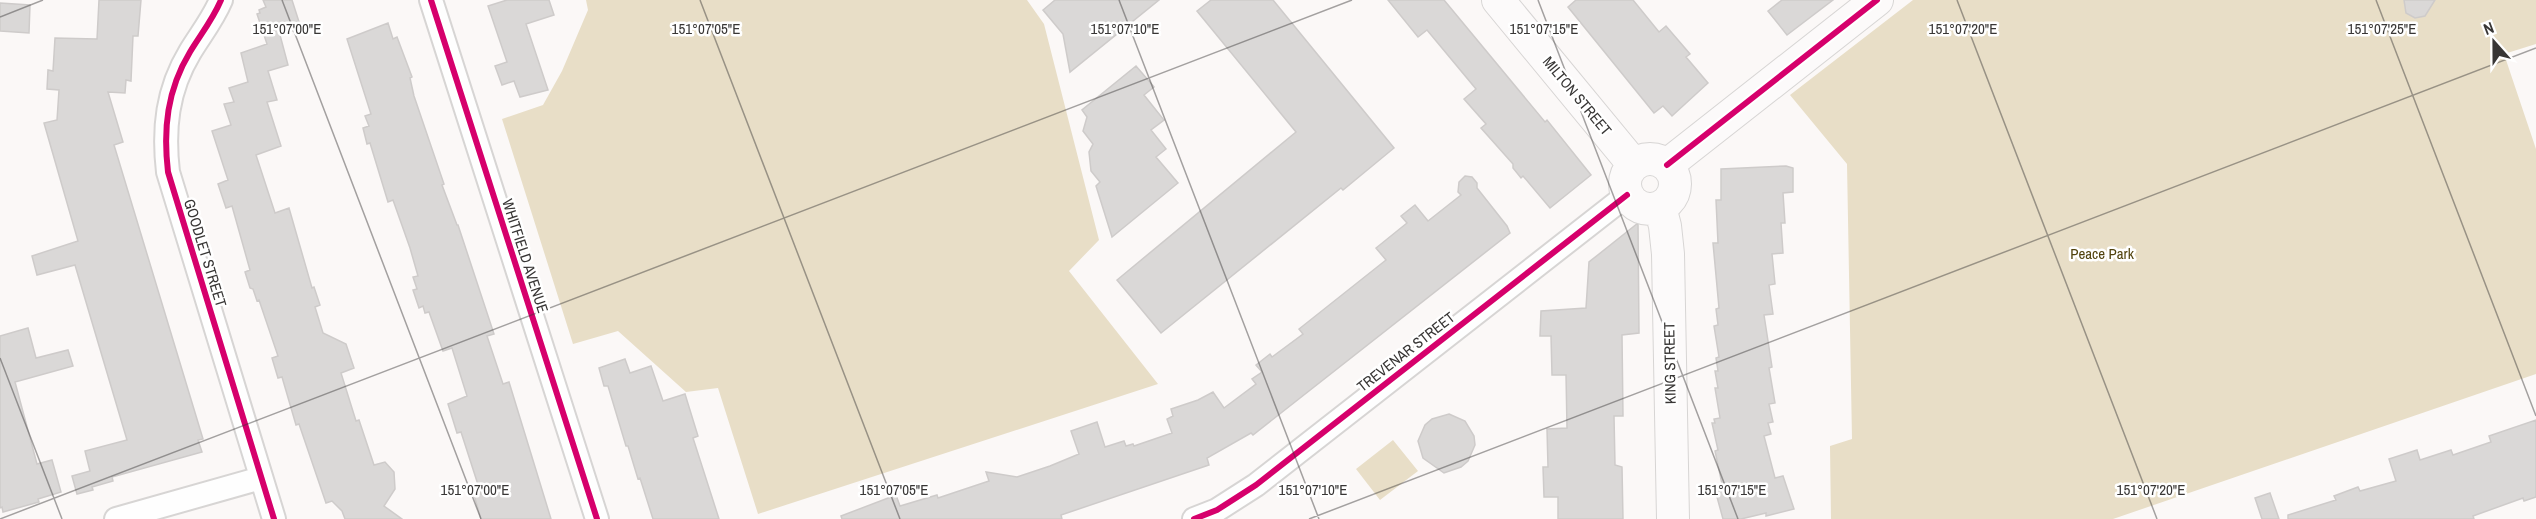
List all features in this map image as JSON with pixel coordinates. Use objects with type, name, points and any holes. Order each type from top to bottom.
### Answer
[{"type":"main road","name":"MILTON STREET","points":[[1498,0],[1631,180]]},
{"type":"main road","points":[[1667,165],[1877,0]]},
{"type":"main road","points":[[1647,159],[1661,161],[1667,165],[1676,180],[1673,196],[1660,207],[1645,209],[1638,206],[1631,180],[1647,159]]},
{"type":"main road","name":"KING STREET","points":[[1660,207],[1668,254],[1673,519]]},
{"type":"street","name":"GOODLET STREET","points":[[221,0],[176,80],[169,103],[165,147],[168,172],[274,519]]},
{"type":"street","name":"WHITFIELD AVENUE","points":[[431,0],[597,519]]},
{"type":"street","name":"TREVENAR STREET","points":[[1194,519],[1217,510],[1256,484],[1631,180]]},
{"type":"street","points":[[116,519],[261,478]]},
{"type":"green space","points":[[586,0],[1027,0],[1044,24],[1099,240],[1069,271],[1158,384],[758,514],[718,388],[686,392],[618,331],[573,344],[502,119],[543,105],[562,71],[588,10]]},
{"type":"green space","name":"Peace Park","points":[[1913,0],[2536,0],[2536,44],[2504,54],[2536,149],[2536,374],[2113,519],[1831,519],[1830,446],[1852,439],[1847,164],[1790,95]]},
{"type":"green space","points":[[1393,440],[1418,471],[1380,500],[1356,469]]},
{"type":"building","points":[[99,0],[141,0],[138,36],[133,36],[131,81],[126,80],[125,93],[108,92],[123,142],[114,145],[203,439],[198,440],[202,452],[112,477],[113,481],[77,494],[72,476],[90,471],[85,451],[127,440],[75,265],[37,275],[32,256],[78,241],[44,123],[57,120],[59,90],[47,89],[48,70],[53,71],[55,38],[97,39]]},
{"type":"building","points":[[263,0],[292,0],[301,28],[280,35],[288,65],[268,71],[277,100],[267,102],[281,146],[256,155],[275,213],[289,208],[312,288],[314,287],[320,305],[315,307],[323,333],[346,344],[354,368],[341,373],[356,421],[359,420],[374,465],[385,462],[394,472],[395,489],[384,506],[402,519],[345,519],[342,511],[332,501],[326,503],[299,424],[296,425],[282,377],[278,378],[272,358],[278,356],[259,300],[257,301],[253,289],[250,288],[245,272],[250,270],[232,206],[226,208],[218,184],[228,180],[212,131],[231,125],[224,104],[234,102],[229,88],[248,82],[241,53],[267,44],[257,14],[260,13],[259,10],[266,7]]},
{"type":"building","points":[[507,0],[549,0],[554,15],[526,24],[548,90],[520,97],[514,81],[502,85],[495,66],[507,62],[488,6]]},
{"type":"building","points":[[1055,0],[1159,0],[1070,72],[1063,34],[1043,10]]},
{"type":"building","points":[[1211,0],[1273,0],[1394,148],[1161,333],[1117,280],[1296,132],[1197,11]]},
{"type":"building","points":[[1388,0],[1444,0],[1591,175],[1550,208],[1523,176],[1521,178],[1513,168],[1513,164],[1481,128],[1486,124],[1464,99],[1476,89],[1427,30],[1418,37]]},
{"type":"building","points":[[1576,0],[1633,0],[1659,32],[1666,26],[1690,54],[1686,57],[1708,83],[1672,116],[1663,106],[1654,113],[1568,7]]},
{"type":"building","points":[[1782,0],[1833,0],[1787,35],[1768,11]]},
{"type":"building","points":[[2404,0],[2435,0],[2425,16],[2415,18],[2406,13]]},
{"type":"building","points":[[0,3],[30,5],[29,33],[0,31]]},
{"type":"building","points":[[388,23],[393,39],[397,37],[412,77],[410,78],[414,96],[444,184],[442,185],[458,225],[494,334],[487,336],[503,384],[509,382],[551,519],[481,519],[474,495],[481,494],[461,432],[457,433],[448,404],[467,396],[452,348],[443,351],[429,312],[425,313],[423,306],[419,308],[413,290],[417,289],[413,277],[418,276],[410,248],[393,200],[388,202],[370,143],[367,144],[363,128],[369,126],[365,116],[371,114],[347,39]]},
{"type":"building","points":[[1136,66],[1154,87],[1144,95],[1164,120],[1151,130],[1166,149],[1156,157],[1178,183],[1112,237],[1096,186],[1100,182],[1091,171],[1089,152],[1093,144],[1083,131],[1087,117],[1082,110]]},
{"type":"building","points":[[1786,166],[1793,168],[1793,192],[1783,193],[1785,223],[1781,223],[1783,253],[1772,254],[1775,284],[1769,285],[1773,314],[1764,315],[1775,403],[1769,404],[1773,422],[1768,423],[1771,434],[1764,436],[1775,478],[1783,476],[1794,509],[1766,516],[1766,513],[1741,519],[1723,519],[1714,486],[1722,484],[1712,423],[1715,423],[1714,419],[1720,418],[1715,388],[1718,388],[1715,371],[1718,371],[1716,358],[1719,357],[1714,326],[1718,325],[1716,309],[1719,308],[1713,243],[1718,243],[1716,200],[1721,200],[1721,169]]},
{"type":"building","points":[[1465,176],[1472,177],[1477,183],[1477,188],[1510,233],[1253,435],[1251,433],[1207,458],[1209,465],[1061,515],[1062,519],[842,519],[841,516],[896,495],[900,506],[937,495],[938,498],[989,481],[986,472],[1017,477],[1050,466],[1079,454],[1071,431],[1097,422],[1105,447],[1124,441],[1126,446],[1133,444],[1134,446],[1172,433],[1167,419],[1173,416],[1171,409],[1213,392],[1224,408],[1256,384],[1252,379],[1262,372],[1256,365],[1270,354],[1272,357],[1303,334],[1299,329],[1386,260],[1376,248],[1407,223],[1401,216],[1415,205],[1428,221],[1461,195],[1458,192],[1459,182]]},
{"type":"building","points":[[1638,223],[1639,333],[1622,335],[1623,416],[1614,416],[1615,465],[1622,467],[1623,519],[1558,519],[1558,497],[1544,497],[1543,467],[1548,467],[1547,429],[1567,428],[1566,375],[1552,375],[1551,336],[1540,336],[1541,311],[1586,308],[1589,262]]},
{"type":"building","points":[[28,328],[36,358],[68,350],[73,366],[15,382],[37,464],[52,460],[61,492],[38,499],[39,502],[3,512],[2,507],[0,508],[0,336]]},
{"type":"building","points":[[625,359],[630,373],[651,366],[663,401],[685,394],[698,436],[693,438],[719,519],[653,519],[640,478],[638,479],[628,446],[626,446],[608,386],[604,386],[599,368]]},
{"type":"building","points":[[1449,414],[1465,421],[1474,436],[1475,445],[1468,461],[1461,467],[1444,473],[1423,458],[1418,441],[1425,425],[1432,419]]},
{"type":"building","points":[[2536,420],[2536,497],[2524,501],[2523,498],[2473,516],[2474,519],[2288,519],[2288,515],[2336,500],[2334,496],[2358,487],[2360,491],[2396,481],[2389,459],[2417,450],[2420,460],[2451,450],[2453,455],[2491,442],[2489,436]]},
{"type":"building","points":[[2270,493],[2279,519],[2262,519],[2255,498]]},
{"type":"cycle path","points":[[221,0],[182,66],[176,81],[168,110],[166,140],[168,172],[274,519]]},
{"type":"cycle path","points":[[431,0],[597,519]]},
{"type":"cycle path","points":[[1667,165],[1877,0]]},
{"type":"cycle path","points":[[1194,519],[1217,510],[1256,485],[1627,195]]}]
